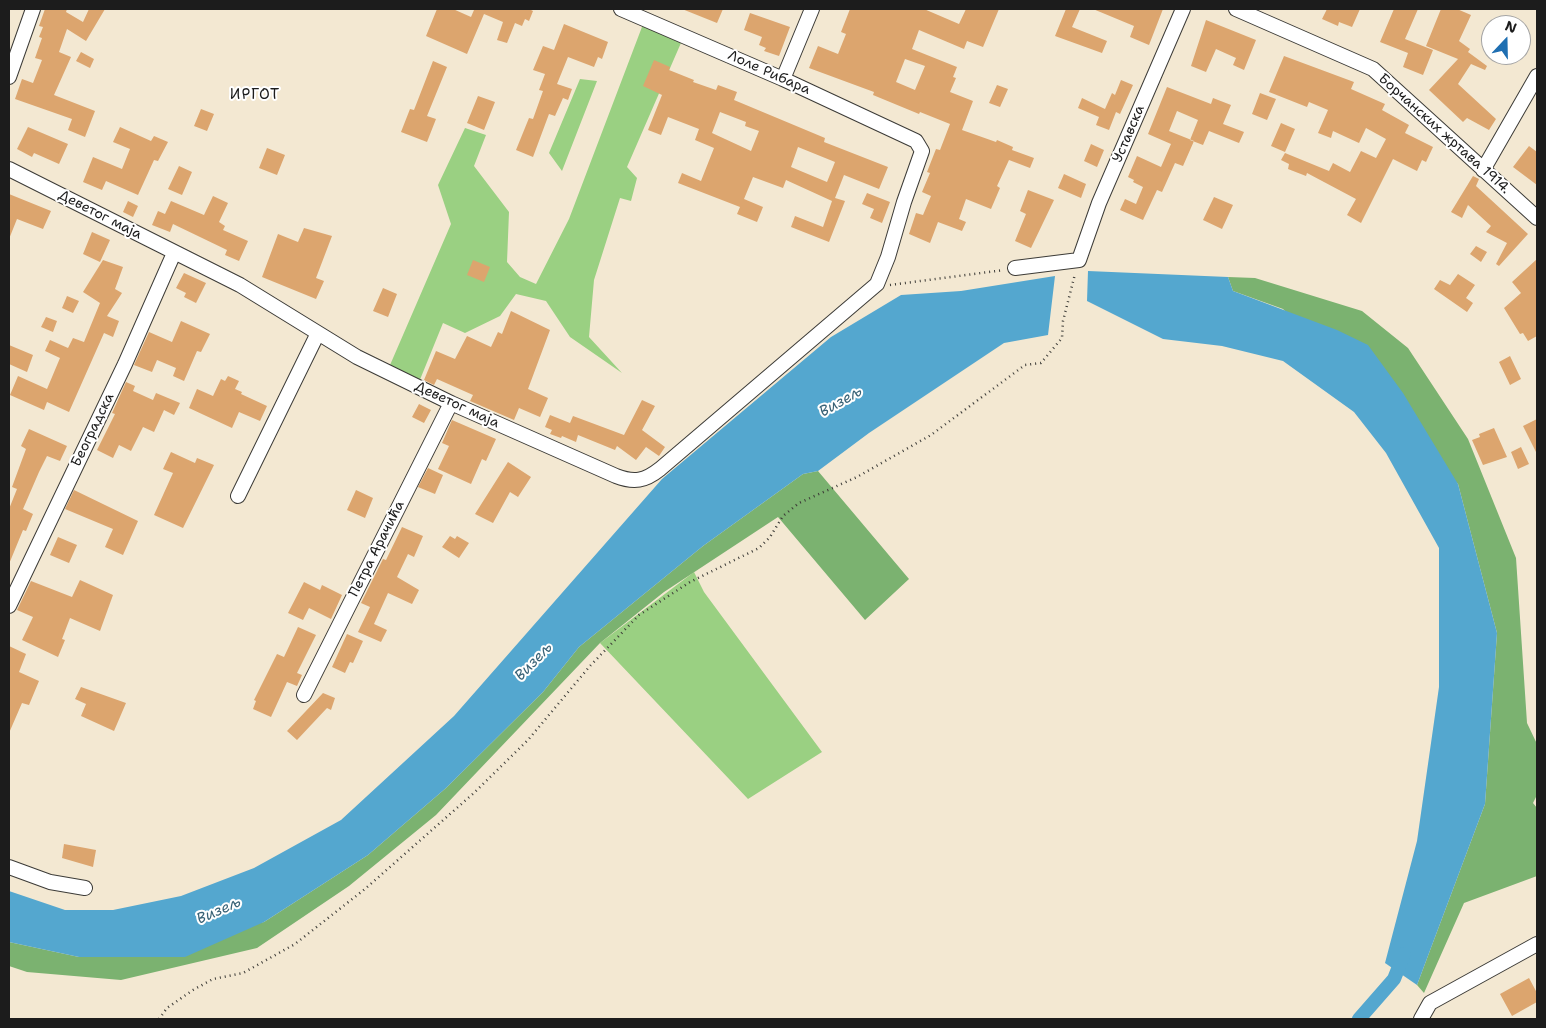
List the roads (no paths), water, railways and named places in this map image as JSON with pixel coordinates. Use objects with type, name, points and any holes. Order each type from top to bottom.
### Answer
[{"type":"street","points":[[9,77],[33,9]]},
{"type":"street","name":"Лоле Рибара","points":[[621,9],[783,79],[916,141],[922,148],[922,156],[904,202],[883,272],[876,284]]},
{"type":"street","points":[[783,79],[812,9]]},
{"type":"street","name":"Уставска","points":[[1015,268],[1079,260],[1100,203],[1183,9]]},
{"type":"street","name":"Борчанских жртава 1914.","points":[[1236,9],[1373,69],[1537,218]]},
{"type":"street","points":[[1483,170],[1537,76]]},
{"type":"street","name":"Деветог маја","points":[[9,169],[240,285],[286,312],[317,335],[356,358],[451,403],[627,480],[644,480],[660,469],[876,284]]},
{"type":"street","name":"Београдска","points":[[9,606],[125,364],[174,253]]},
{"type":"street","points":[[238,496],[317,335]]},
{"type":"street","name":"Петра Арачића","points":[[304,695],[451,403]]},
{"type":"street","points":[[9,867],[50,882],[85,888]]},
{"type":"street","points":[[1421,1019],[1430,1003],[1537,944]]},
{"type":"water","points":[[1088,271],[1228,277],[1233,291],[1337,330],[1368,345],[1403,393],[1458,484],[1497,633],[1485,804],[1417,985],[1385,963],[1417,841],[1439,687],[1439,548],[1386,453],[1354,412],[1283,361],[1222,346],[1163,339],[1087,301]]},
{"type":"water","name":"Визељ","points":[[1055,276],[1048,335],[1004,343],[869,433],[818,471],[803,474],[703,546],[579,647],[543,692],[446,788],[368,855],[264,922],[185,957],[79,957],[9,942],[9,891],[65,910],[113,910],[181,896],[254,868],[341,820],[454,716],[662,479],[831,337],[901,295],[961,291]]},
{"type":"waterway","points":[[1359,1019],[1394,979],[1404,954]]},
{"type":"district","name":"ИРГОТ","points":[[255,95]]}]
